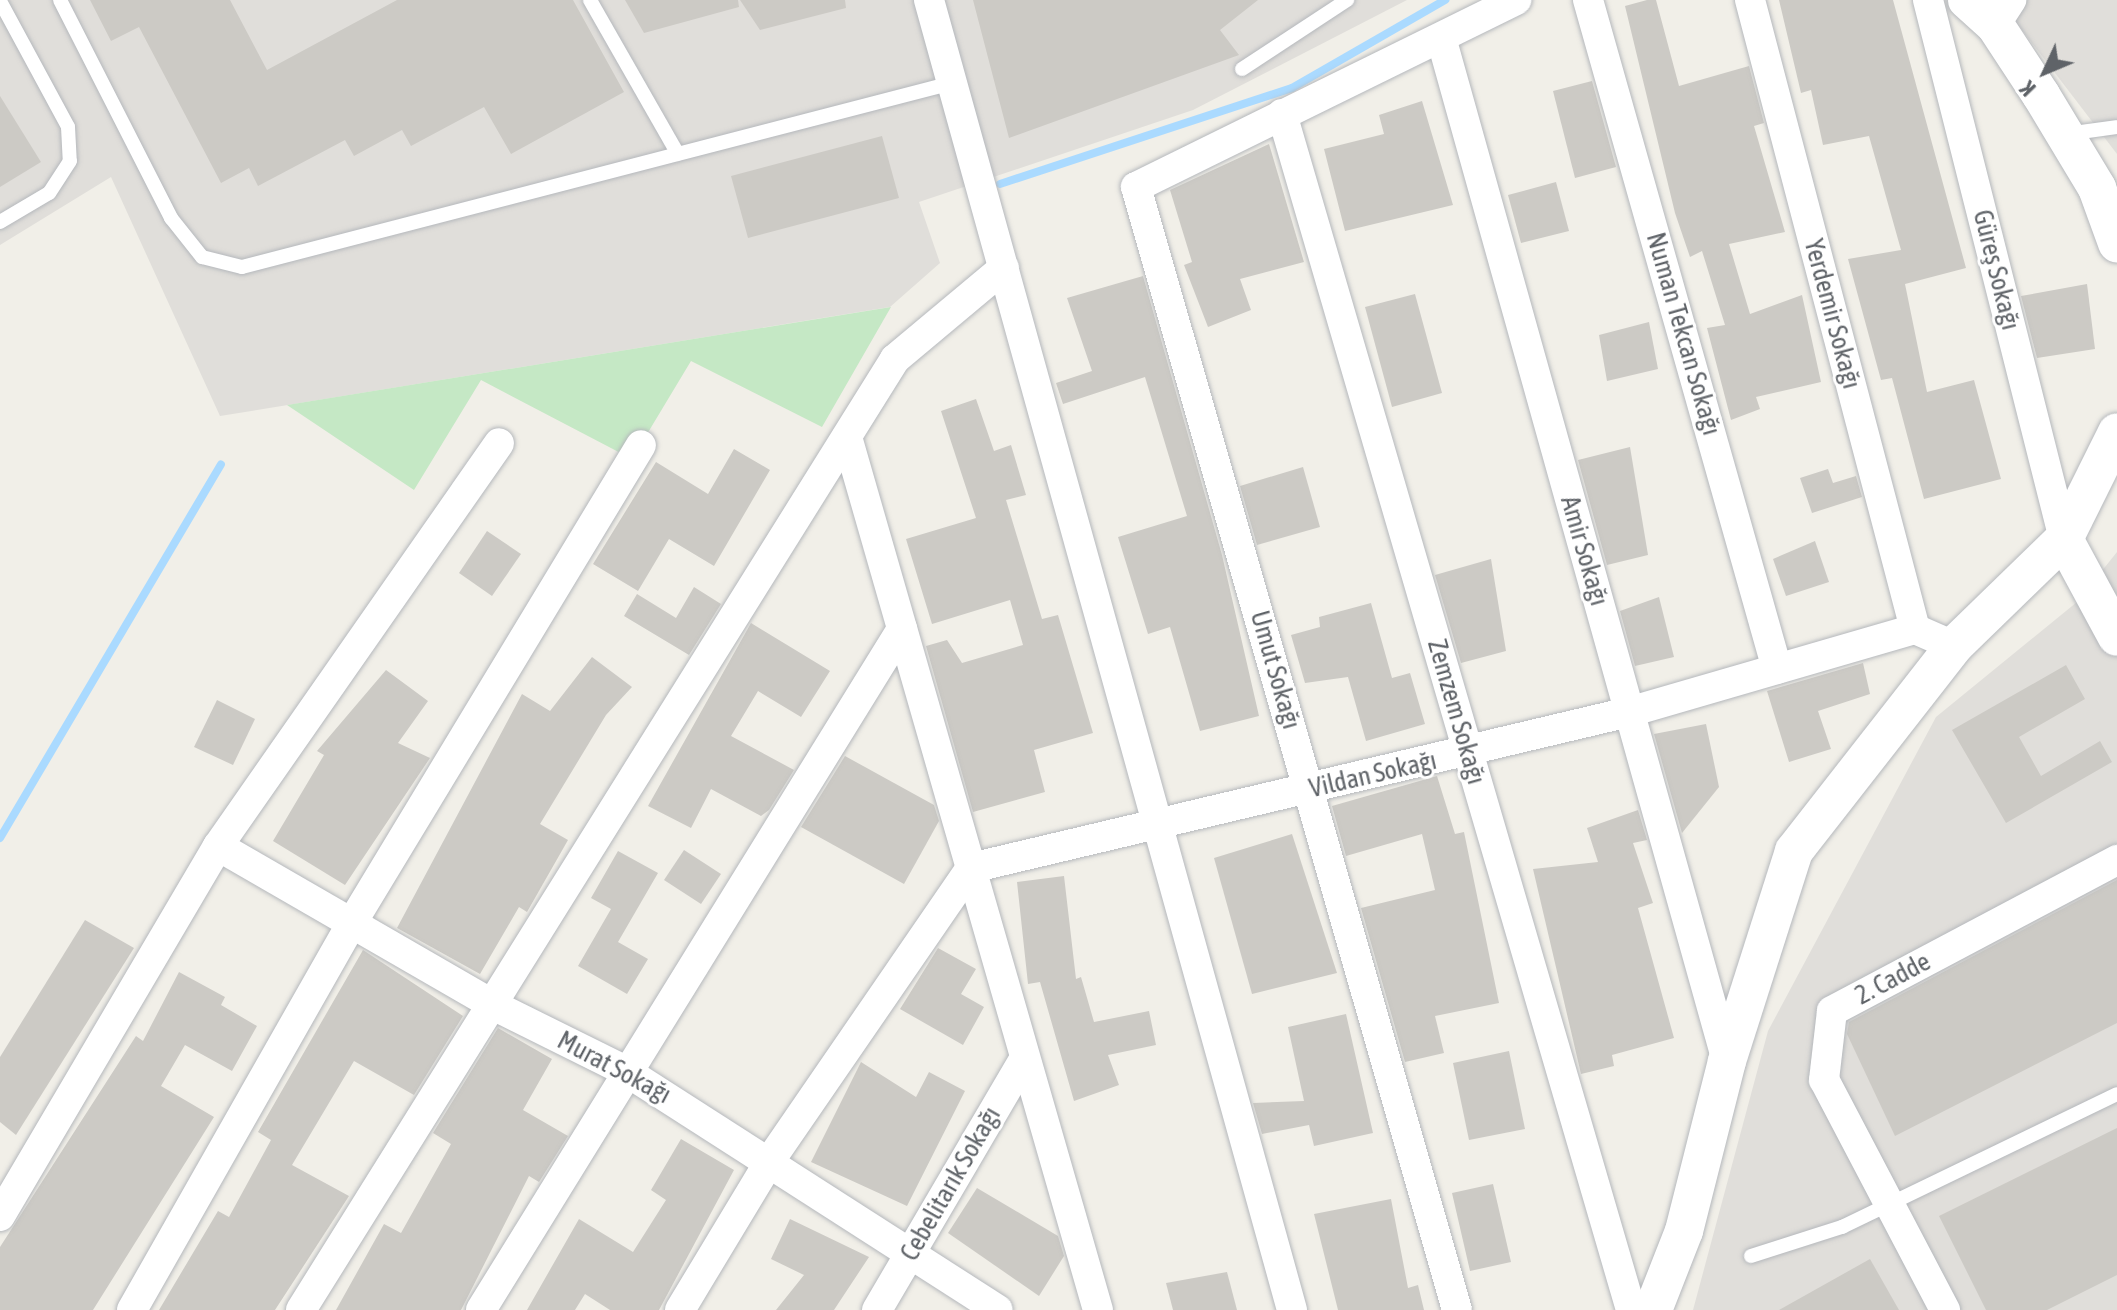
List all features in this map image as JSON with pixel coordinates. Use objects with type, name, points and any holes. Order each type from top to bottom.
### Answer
[{"type":"street","points":[[929,0],[1292,1310]]},
{"type":"street","points":[[1282,114],[1442,41],[1516,0]]},
{"type":"street","name":"Numan Tekcan Sokağı","points":[[1588,0],[1777,669]]},
{"type":"street","name":"Yerdemir Sokağı","points":[[1750,0],[1915,629]]},
{"type":"street","name":"Güreş Sokağı","points":[[1928,0],[2064,539]]},
{"type":"street","points":[[1967,0],[2003,13],[2065,134],[2097,188],[2117,243]]},
{"type":"street","name":"Amir Sokağı","points":[[1442,41],[1727,1061]]},
{"type":"street","name":"Zemzem Sokağı","points":[[1282,114],[1631,1310]]},
{"type":"street","name":"Umut Sokağı","points":[[1282,114],[1136,187],[1457,1310]]},
{"type":"street","points":[[301,1310],[495,1006],[895,359],[1004,268]]},
{"type":"street","points":[[1653,1310],[1684,1231],[1727,1061],[1794,851],[1954,646],[2064,539],[2117,432]]},
{"type":"street","points":[[847,437],[1098,1310]]},
{"type":"street","points":[[0,1216],[218,846],[499,443]]},
{"type":"street","points":[[132,1310],[353,921],[641,445]]},
{"type":"street","points":[[2064,539],[2117,637]]},
{"type":"street","points":[[481,1310],[624,1070],[902,629]]},
{"type":"street","points":[[1915,629],[1954,646]]},
{"type":"street","name":"Vildan Sokağı","points":[[971,868],[1158,828],[1468,753],[1629,712],[1915,629]]},
{"type":"street","name":"Murat Sokağı","points":[[218,846],[353,921],[495,1006],[624,1070],[771,1159],[910,1255],[998,1310]]},
{"type":"street","name":"2. Cadde","points":[[1945,1310],[1824,1080],[1832,1011],[2117,860]]},
{"type":"street","points":[[680,1310],[771,1159],[971,868]]},
{"type":"street","name":"Cebelitarık Sokağı","points":[[877,1310],[1025,1058]]},
{"type":"lane","points":[[60,0],[171,218],[202,257],[242,267],[952,83]]},
{"type":"lane","points":[[590,0],[678,154]]},
{"type":"lane","points":[[1242,69],[1347,0]]},
{"type":"lane","points":[[0,1],[68,127],[70,161],[49,193],[0,222]]},
{"type":"lane","points":[[2065,134],[2117,127]]},
{"type":"lane","points":[[1751,1256],[1888,1203],[2117,1094]]},
{"type":"shaded area","points":[[0,0],[1407,0],[1193,110],[919,202],[940,263],[890,307],[220,416],[111,177],[0,245]]},
{"type":"shaded area","points":[[1999,0],[2117,0],[2117,154]]},
{"type":"shaded area","points":[[2117,552],[2117,1310],[1693,1310],[1768,1031],[1936,717],[2077,602]]},
{"type":"green space","points":[[891,307],[822,427],[691,361],[632,459],[481,380],[414,490],[287,405]]},
{"type":"building","points":[[90,0],[230,0],[267,70],[397,0],[573,0],[624,92],[511,154],[484,107],[411,146],[402,130],[354,156],[345,140],[258,186],[249,168],[221,183],[139,27],[111,41]]},
{"type":"building","points":[[625,0],[738,0],[739,7],[644,33]]},
{"type":"building","points":[[740,0],[845,0],[846,8],[760,30]]},
{"type":"building","points":[[973,0],[1258,0],[1220,30],[1239,55],[1009,138]]},
{"type":"building","points":[[1656,0],[1679,86],[1749,66],[1764,123],[1754,126],[1785,232],[1729,244],[1750,314],[1802,295],[1821,382],[1756,397],[1760,409],[1731,420],[1707,328],[1725,325],[1702,251],[1690,257],[1675,213],[1625,6]]},
{"type":"building","points":[[1779,0],[1893,0],[1966,268],[1905,284],[1927,392],[1974,380],[2001,479],[1924,499],[1892,378],[1881,380],[1848,259],[1901,250],[1869,136],[1823,145],[1811,90],[1801,93]]},
{"type":"building","points":[[1592,81],[1616,167],[1575,178],[1553,91]]},
{"type":"building","points":[[0,96],[41,162],[0,187]]},
{"type":"building","points":[[1422,101],[1453,205],[1345,231],[1324,149],[1384,134],[1379,115]]},
{"type":"building","points":[[882,136],[899,198],[748,238],[731,176]]},
{"type":"building","points":[[1269,144],[1304,262],[1240,279],[1251,310],[1208,327],[1184,265],[1192,262],[1170,190]]},
{"type":"building","points":[[1556,182],[1569,231],[1521,243],[1508,195]]},
{"type":"building","points":[[1143,276],[1222,555],[1259,716],[1200,731],[1170,627],[1148,634],[1118,537],[1187,516],[1145,377],[1063,404],[1056,383],[1092,371],[1067,298]]},
{"type":"building","points":[[2087,284],[2095,349],[2037,358],[2021,296]]},
{"type":"building","points":[[1415,294],[1442,393],[1392,407],[1365,307]]},
{"type":"building","points":[[1649,322],[1658,369],[1607,381],[1599,335]]},
{"type":"building","points":[[976,399],[994,451],[1011,445],[1026,495],[1006,500],[1042,619],[1058,615],[1093,733],[1034,750],[1045,792],[973,812],[926,646],[947,640],[962,663],[1023,645],[1010,600],[932,624],[906,539],[976,518],[941,411]]},
{"type":"building","points":[[1630,447],[1648,555],[1607,565],[1578,460]]},
{"type":"building","points":[[734,449],[770,470],[714,566],[669,539],[638,591],[593,564],[656,462],[708,494]]},
{"type":"building","points":[[1303,467],[1320,527],[1257,545],[1240,486]]},
{"type":"building","points":[[1828,469],[1833,483],[1856,476],[1862,497],[1812,513],[1800,478]]},
{"type":"building","points":[[487,531],[521,554],[492,596],[459,573]]},
{"type":"building","points":[[1815,541],[1829,582],[1786,596],[1773,559]]},
{"type":"building","points":[[1491,559],[1506,651],[1461,663],[1435,575]]},
{"type":"building","points":[[694,587],[721,604],[689,655],[624,616],[637,594],[676,618]]},
{"type":"building","points":[[1659,597],[1674,657],[1635,666],[1620,611]]},
{"type":"building","points":[[1371,603],[1392,678],[1410,673],[1425,724],[1366,741],[1348,677],[1305,683],[1291,635],[1320,627],[1319,617]]},
{"type":"building","points":[[751,623],[830,671],[801,717],[758,691],[731,736],[794,770],[769,810],[761,816],[711,789],[691,828],[648,806]]},
{"type":"building","points":[[592,657],[632,687],[606,715],[540,824],[568,840],[527,912],[519,907],[480,974],[397,928],[522,694],[550,711]]},
{"type":"building","points":[[1863,663],[1870,694],[1818,711],[1831,749],[1789,762],[1767,691]]},
{"type":"building","points":[[2066,665],[2085,699],[2019,737],[2041,776],[2100,741],[2112,762],[2006,823],[1952,730]]},
{"type":"building","points":[[386,670],[428,701],[398,743],[430,758],[345,885],[273,841],[324,755],[317,751]]},
{"type":"building","points":[[217,700],[255,719],[233,765],[194,747]]},
{"type":"building","points":[[1706,724],[1719,787],[1682,833],[1654,734]]},
{"type":"building","points":[[845,756],[934,805],[939,821],[904,884],[801,827]]},
{"type":"building","points":[[1437,776],[1455,834],[1464,832],[1499,1003],[1435,1016],[1444,1053],[1405,1062],[1361,908],[1435,890],[1422,834],[1346,856],[1332,806]]},
{"type":"building","points":[[1638,810],[1647,840],[1633,843],[1653,903],[1638,908],[1674,1038],[1612,1055],[1614,1066],[1581,1074],[1533,869],[1598,862],[1587,828]]},
{"type":"building","points":[[1292,834],[1337,973],[1252,994],[1214,858]]},
{"type":"building","points":[[684,850],[721,874],[701,904],[664,880]]},
{"type":"building","points":[[618,851],[658,873],[618,942],[648,959],[627,994],[578,966],[611,909],[591,898]]},
{"type":"building","points":[[1064,876],[1076,979],[1081,977],[1094,1022],[1149,1011],[1156,1045],[1108,1055],[1119,1085],[1074,1101],[1040,982],[1028,984],[1017,882]]},
{"type":"building","points":[[2117,880],[2117,1023],[1895,1136],[1847,1034],[1849,1022]]},
{"type":"building","points":[[85,920],[134,948],[16,1135],[0,1122],[0,1057]]},
{"type":"building","points":[[938,948],[976,969],[961,994],[984,1007],[963,1045],[900,1009]]},
{"type":"building","points":[[363,950],[463,1016],[414,1095],[354,1061],[292,1165],[349,1196],[275,1310],[159,1310],[218,1211],[229,1217],[271,1140],[258,1132]]},
{"type":"building","points":[[179,972],[225,997],[221,1005],[257,1026],[232,1071],[185,1045],[161,1086],[214,1117],[93,1310],[0,1310],[0,1247],[136,1036],[143,1041]]},
{"type":"building","points":[[1346,1014],[1373,1133],[1314,1146],[1309,1125],[1262,1134],[1253,1103],[1304,1101],[1288,1027]]},
{"type":"building","points":[[498,1028],[552,1059],[523,1110],[568,1136],[539,1182],[529,1176],[461,1310],[336,1310],[384,1224],[401,1233],[451,1144],[433,1133]]},
{"type":"building","points":[[1509,1051],[1525,1129],[1469,1140],[1453,1063]]},
{"type":"building","points":[[861,1062],[916,1097],[929,1072],[965,1091],[907,1206],[811,1162]]},
{"type":"building","points":[[2117,1128],[2117,1275],[2047,1310],[1986,1310],[1939,1216]]},
{"type":"building","points":[[681,1139],[734,1170],[659,1310],[610,1310],[585,1294],[575,1310],[527,1310],[579,1219],[633,1252],[666,1200],[651,1190]]},
{"type":"building","points":[[1493,1184],[1511,1262],[1470,1271],[1452,1193]]},
{"type":"building","points":[[977,1188],[1058,1236],[1064,1256],[1039,1296],[948,1233]]},
{"type":"building","points":[[1391,1199],[1408,1288],[1418,1285],[1424,1310],[1338,1310],[1314,1214]]},
{"type":"building","points":[[790,1219],[869,1257],[834,1310],[776,1310],[804,1275],[771,1259]]},
{"type":"building","points":[[1870,1259],[1899,1310],[1779,1310]]},
{"type":"building","points":[[1227,1272],[1237,1310],[1173,1310],[1166,1283]]},
{"type":"waterway","points":[[1000,184],[1292,88],[1445,0]]},
{"type":"waterway","points":[[0,838],[221,464]]}]
